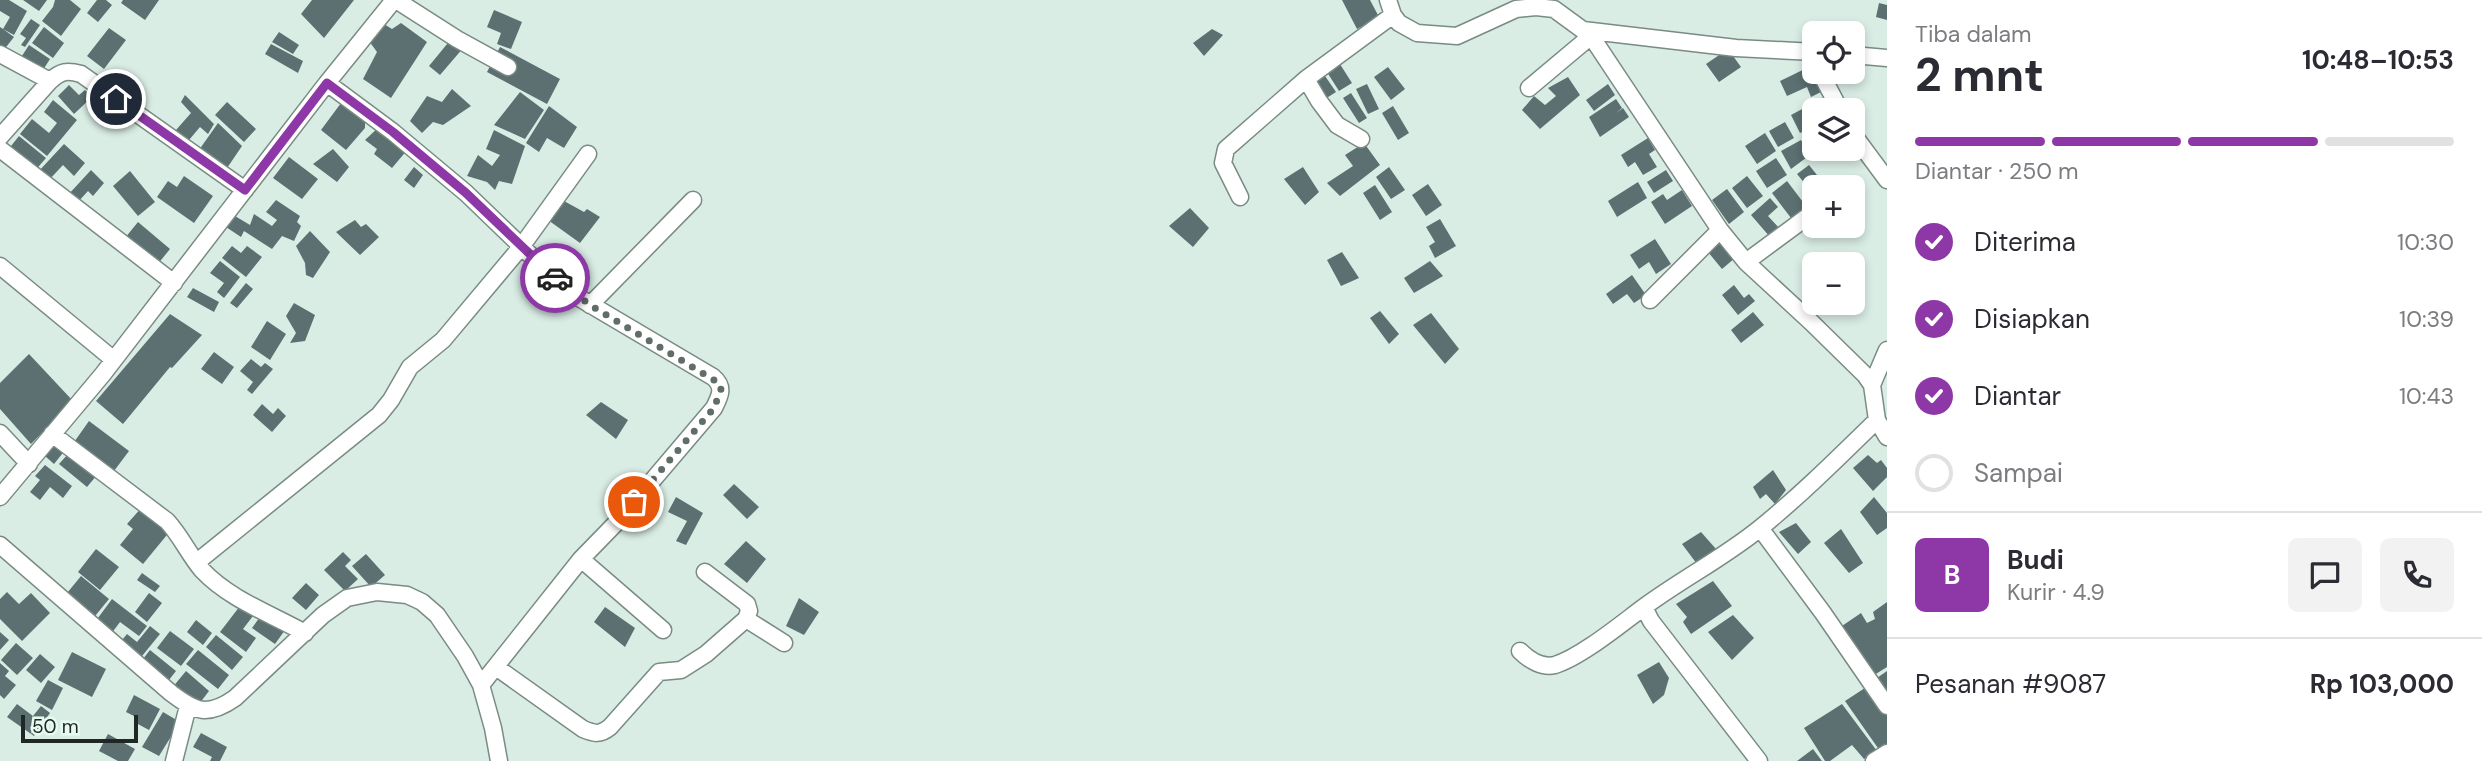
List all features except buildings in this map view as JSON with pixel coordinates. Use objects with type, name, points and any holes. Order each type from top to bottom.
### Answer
[{"type":"street","points":[[0,497],[114,360],[327,83],[395,0],[508,67]]},
{"type":"street","points":[[1240,197],[1223,163],[1226,149],[1390,8],[1407,29],[1418,33],[1450,36],[1482,26],[1516,9],[1554,9],[1587,33],[1720,230],[1746,262],[1811,321],[1872,385]]},
{"type":"street","points":[[1529,88],[1587,33],[1802,54]]},
{"type":"street","points":[[0,54],[50,81]]},
{"type":"street","points":[[1865,56],[1887,58]]},
{"type":"street","points":[[0,137],[50,81],[60,72],[69,71],[81,74],[245,190]]},
{"type":"street","points":[[1306,79],[1337,125],[1361,139]]},
{"type":"street","points":[[327,83],[393,132],[466,193],[548,272],[590,305],[713,377],[721,389],[714,408],[618,521],[580,559],[481,685]]},
{"type":"street","points":[[0,149],[174,283]]},
{"type":"street","points":[[1865,150],[1887,180]]},
{"type":"street","points":[[197,562],[379,415],[410,368],[443,340],[521,247],[588,154]]},
{"type":"street","points":[[590,305],[693,200]]},
{"type":"street","points":[[1746,262],[1802,221]]},
{"type":"street","points":[[1650,300],[1720,230]]},
{"type":"street","points":[[0,266],[114,360]]},
{"type":"street","points":[[1887,350],[1872,385],[1877,420],[1887,437]]},
{"type":"street","points":[[1521,651],[1528,659],[1542,665],[1554,665],[1577,654],[1670,588],[1719,559],[1760,528],[1877,420]]},
{"type":"street","points":[[0,433],[29,464]]},
{"type":"street","points":[[51,434],[167,521],[181,536],[197,562],[220,587],[305,633]]},
{"type":"street","points":[[1760,528],[1887,706]]},
{"type":"street","points":[[0,545],[188,706],[202,711],[222,707],[249,686],[323,615],[347,598],[377,592],[407,594],[437,615],[481,685],[499,761]]},
{"type":"street","points":[[580,559],[663,630]]},
{"type":"street","points":[[496,667],[583,729],[594,734],[602,733],[659,672],[681,670],[706,654],[746,619],[747,604],[705,572]]},
{"type":"street","points":[[1644,607],[1651,621],[1759,761]]},
{"type":"street","points":[[746,619],[784,643]]},
{"type":"street","points":[[174,761],[188,706]]},
{"type":"street","points":[[1874,761],[1887,753]]},
{"type":"way so far","points":[[555,278],[590,305],[719,383],[721,389],[714,408],[634,502]]},
{"type":"route","points":[[116,99],[245,190],[327,83],[393,132],[466,193],[555,278]]}]
